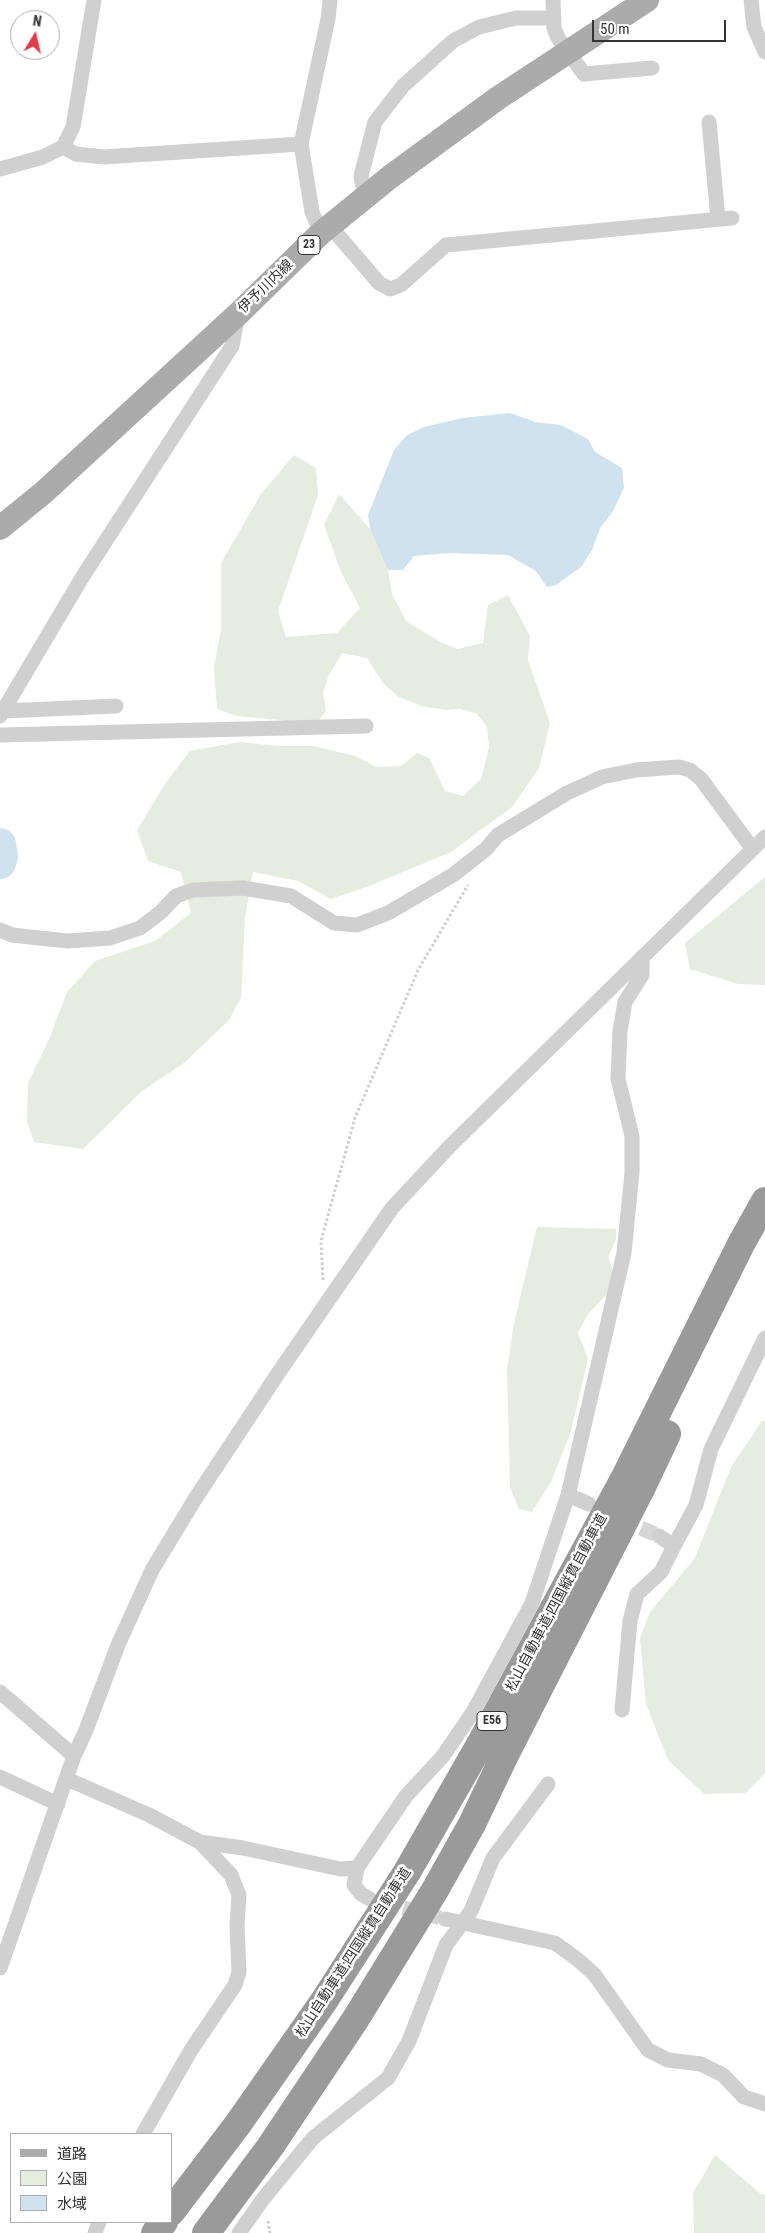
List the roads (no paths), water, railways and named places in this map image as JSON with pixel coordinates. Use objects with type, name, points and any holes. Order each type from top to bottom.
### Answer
[{"type":"highway","name":"松山自動車道;四国縦貫自動車道","points":[[172,2211],[244,2117],[324,2000],[407,1872],[482,1741],[624,1478],[741,1244],[765,1201]]},
{"type":"highway","name":"松山自動車道;四国縦貫自動車道","points":[[206,2233],[270,2147],[350,2028],[436,1890],[472,1824],[504,1757],[641,1489],[705,1351],[765,1214]]},
{"type":"highway","points":[[155,2233],[163,2223]]},
{"type":"main road","name":"伊予川内線","points":[[0,528],[43,493],[238,314],[326,230],[364,198],[498,98],[647,0]]},
{"type":"street","points":[[0,169],[43,157],[62,147],[73,127],[94,0]]},
{"type":"street","points":[[330,0],[328,19],[301,144],[312,212],[326,230],[379,283],[390,289],[401,285],[446,245],[725,218],[710,122]]},
{"type":"street","points":[[553,0],[554,28],[558,38],[584,74],[652,68]]},
{"type":"street","points":[[751,0],[754,27],[765,52]]},
{"type":"street","points":[[364,198],[361,176],[376,122],[410,79],[453,41],[479,27],[516,18],[553,18]]},
{"type":"street","points":[[62,147],[76,154],[104,157],[301,144]]},
{"type":"street","points":[[2,714],[83,576],[232,346],[238,314]]},
{"type":"street","points":[[2,714],[116,706]]},
{"type":"street","points":[[0,735],[366,726]]},
{"type":"street","points":[[0,930],[12,935],[67,942],[110,938],[140,928],[161,912],[176,896],[193,890],[243,888],[291,896],[334,923],[357,925],[388,913],[453,876],[486,849],[498,836],[567,793],[602,777],[636,770],[679,767],[690,770],[700,780],[752,848]]},
{"type":"street","points":[[0,1968],[74,1756],[118,1645],[152,1570],[195,1499],[317,1316],[392,1208],[450,1146],[765,837]]},
{"type":"street","points":[[370,1899],[361,1894],[354,1885],[357,1868],[406,1796],[443,1756],[473,1712],[532,1603],[568,1495],[624,1252],[632,1173],[632,1136],[618,1079],[620,1031],[625,1002],[642,975],[642,957]]},
{"type":"street","points":[[622,1710],[630,1621],[637,1594],[661,1572],[696,1505],[711,1449],[765,1338]]},
{"type":"street","points":[[568,1495],[589,1504]]},
{"type":"street","points":[[659,1536],[674,1546]]},
{"type":"street","points":[[0,1692],[74,1756]]},
{"type":"street","points":[[0,1777],[58,1804]]},
{"type":"street","points":[[67,1779],[148,1815],[200,1842],[231,1875],[239,1894],[237,1925],[239,1972],[235,1985],[191,2050],[144,2133]]},
{"type":"street","points":[[239,2233],[263,2199],[313,2138],[388,2078],[409,2041],[446,1945],[461,1922],[471,1911],[492,1858],[548,1784]]},
{"type":"street","points":[[200,1842],[243,1848],[340,1869],[357,1868]]},
{"type":"street","points":[[445,1919],[555,1943],[594,1974],[648,2050],[668,2060],[701,2064],[723,2075],[744,2097],[765,2104]]},
{"type":"water","points":[[510,413],[535,422],[561,425],[588,439],[595,452],[622,468],[624,488],[613,511],[600,528],[592,550],[581,567],[556,585],[547,587],[536,571],[508,555],[450,553],[414,556],[403,570],[388,570],[370,529],[368,515],[394,450],[407,435],[424,427],[463,418]]},
{"type":"waterway","points":[[0,844],[2,856],[0,863]]},
{"type":"tunnel","points":[[620,1519],[659,1536]]},
{"type":"tunnel","points":[[381,1902],[445,1919]]}]
